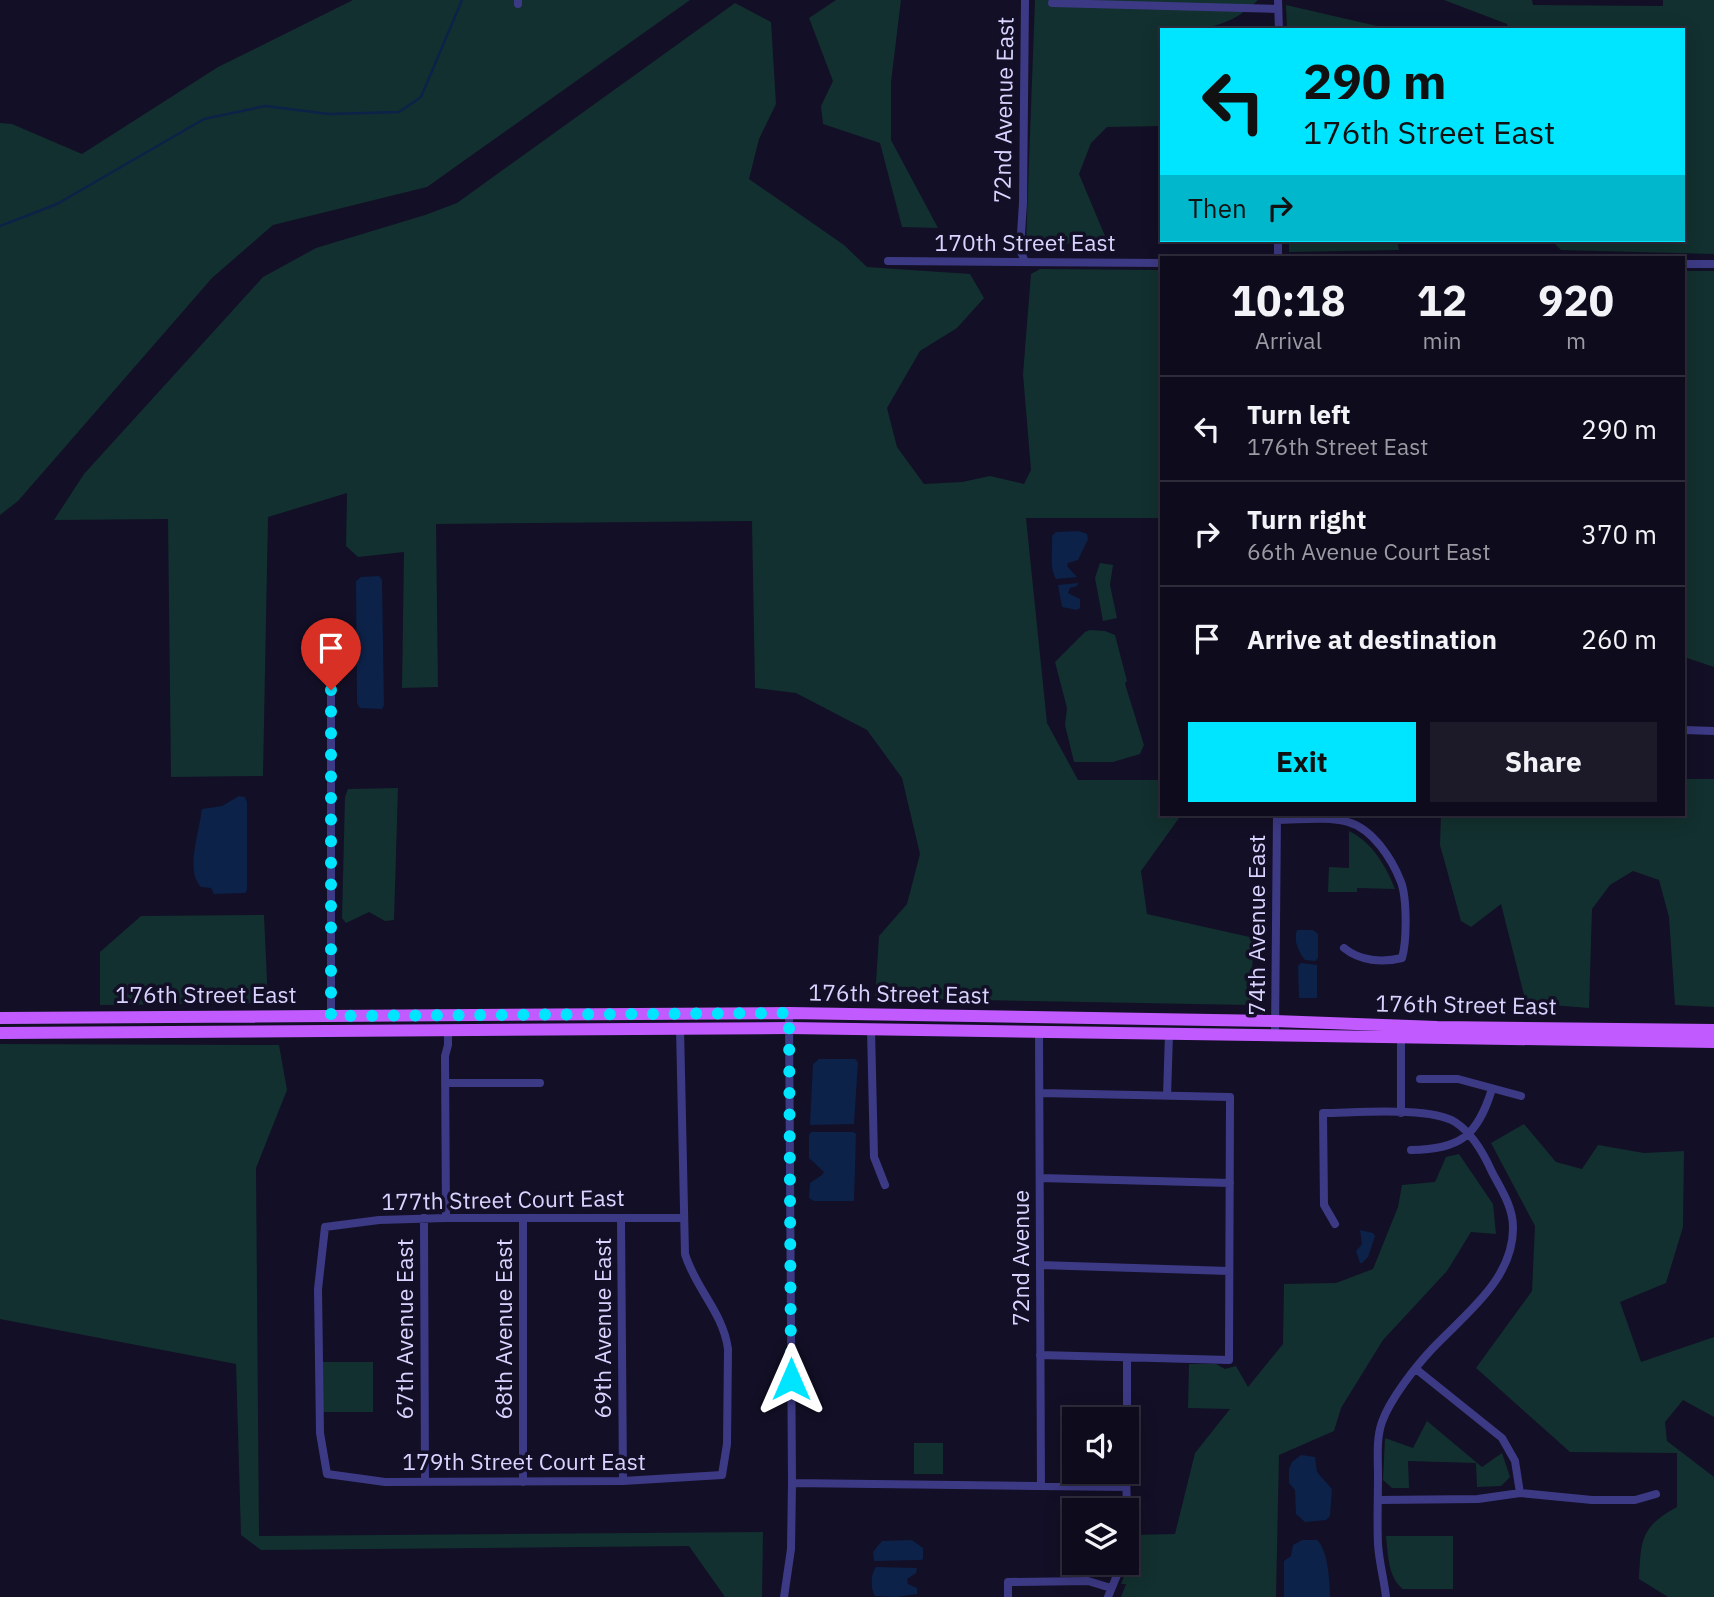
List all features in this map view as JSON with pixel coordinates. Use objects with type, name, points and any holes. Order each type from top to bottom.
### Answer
[{"type":"main road","name":"176th Street East","points":[[0,1017],[789,1013],[1714,1030]]},
{"type":"main road","points":[[221,1031],[225,1025],[273,1016]]},
{"type":"main road","points":[[1401,1038],[1408,1031],[1437,1027]]},
{"type":"main road","name":"176th Street East","points":[[0,1033],[789,1028],[1714,1042]]},
{"type":"street","name":"72nd Avenue East","points":[[1025,0],[1024,162],[1020,249],[1025,262]]},
{"type":"street","points":[[1052,3],[1278,5],[1279,28]]},
{"type":"street","name":"170th Street East","points":[[888,261],[1160,263]]},
{"type":"street","points":[[1685,264],[1714,264]]},
{"type":"street","points":[[331,643],[331,1016]]},
{"type":"street","points":[[1685,730],[1714,731]]},
{"type":"street","points":[[1277,817],[1347,822],[1372,836],[1391,862],[1401,883],[1404,911],[1402,958],[1364,959],[1354,957],[1344,948]]},
{"type":"street","name":"74th Avenue East","points":[[1275,1036],[1277,817]]},
{"type":"street","points":[[783,1597],[791,1549],[792,1483],[789,1013]]},
{"type":"street","points":[[680,1028],[683,1218]]},
{"type":"street","points":[[446,1218],[445,1083],[448,1029]]},
{"type":"street","points":[[871,1029],[874,1157],[885,1185]]},
{"type":"street","name":"72nd Avenue","points":[[1039,1031],[1041,1485]]},
{"type":"street","points":[[1167,1096],[1169,1034]]},
{"type":"street","points":[[1401,1038],[1401,1113]]},
{"type":"street","points":[[1420,1079],[1458,1079],[1521,1096]]},
{"type":"street","points":[[445,1083],[540,1083]]},
{"type":"street","points":[[1410,1150],[1438,1149],[1469,1135],[1480,1120],[1492,1089]]},
{"type":"street","points":[[1040,1093],[1230,1097],[1229,1360],[1040,1356]]},
{"type":"street","points":[[1335,1224],[1324,1205],[1323,1114],[1401,1113],[1441,1116],[1455,1122],[1469,1135],[1484,1155],[1508,1204],[1513,1225],[1511,1244],[1500,1273],[1474,1309],[1433,1348],[1416,1369],[1382,1422],[1377,1442],[1378,1546],[1386,1597]]},
{"type":"street","points":[[1040,1178],[1230,1183]]},
{"type":"street","name":"177th Street Court East","points":[[327,1474],[320,1433],[318,1289],[325,1227],[424,1218],[683,1218]]},
{"type":"street","name":"67th Avenue East","points":[[424,1218],[425,1481]]},
{"type":"street","name":"68th Avenue East","points":[[523,1218],[523,1482]]},
{"type":"street","name":"69th Avenue East","points":[[621,1218],[623,1481]]},
{"type":"street","name":"179th Street Court East","points":[[327,1474],[385,1482],[623,1481],[722,1475],[727,1444],[726,1335],[719,1317],[689,1266],[685,1254],[683,1218]]},
{"type":"street","points":[[1040,1265],[1229,1271]]},
{"type":"street","points":[[1127,1357],[1127,1407]]},
{"type":"street","points":[[1416,1369],[1502,1438],[1515,1461],[1520,1493]]},
{"type":"street","points":[[792,1483],[1126,1487],[1126,1498]]},
{"type":"street","points":[[1378,1500],[1478,1499],[1520,1493],[1592,1500],[1635,1500],[1656,1494]]},
{"type":"street","points":[[1008,1597],[1008,1582],[1088,1581],[1109,1592],[1117,1575]]},
{"type":"green space","points":[[353,0],[690,0],[427,187],[273,225],[212,278],[18,501],[0,515],[0,123],[12,124],[82,154],[218,67]]},
{"type":"green space","points":[[836,0],[901,0],[891,82],[891,140],[938,228],[902,227],[880,143],[823,124],[821,106],[833,81],[809,18]]},
{"type":"green space","points":[[1035,0],[1258,0],[1236,17],[1214,26],[1160,28],[1160,126],[1107,127],[1091,143],[1079,174],[1105,236],[1105,244],[1026,243]]},
{"type":"green space","points":[[1444,0],[1532,0],[1533,5],[1663,6],[1663,0],[1714,0],[1714,254],[1561,250],[1553,242],[1685,242],[1685,28],[1508,28],[1507,24]]},
{"type":"green space","points":[[735,3],[771,22],[776,104],[759,139],[749,179],[844,245],[867,267],[970,274],[984,298],[957,328],[920,351],[887,408],[897,447],[924,484],[962,482],[990,476],[1024,484],[1031,470],[1023,374],[1031,274],[1040,269],[1160,270],[1160,518],[1026,518],[1047,723],[1078,780],[1160,780],[1160,816],[1181,816],[1141,871],[1147,914],[1254,938],[1250,1005],[875,998],[879,936],[907,904],[920,854],[902,778],[867,730],[796,693],[755,688],[752,521],[436,524],[438,687],[402,688],[404,552],[358,557],[346,546],[347,493],[268,517],[263,776],[171,777],[168,519],[54,520],[84,474],[263,277],[316,248],[457,203]]},
{"type":"green space","points":[[1286,5],[1378,28],[1287,28]]},
{"type":"green space","points":[[1289,242],[1397,242],[1399,250],[1289,252]]},
{"type":"green space","points":[[1685,271],[1714,271],[1714,667],[1685,657]]},
{"type":"green space","points":[[1100,563],[1113,565],[1110,585],[1117,618],[1103,621],[1095,578]]},
{"type":"green space","points":[[1090,630],[1115,635],[1127,681],[1126,687],[1144,745],[1140,754],[1113,762],[1074,762],[1065,725],[1067,708],[1055,662]]},
{"type":"green space","points":[[1685,779],[1714,779],[1714,1007],[1675,1005],[1669,917],[1659,880],[1633,871],[1610,885],[1592,909],[1589,1008],[1526,1003],[1501,904],[1471,927],[1461,921],[1440,845],[1441,816],[1685,816]]},
{"type":"green space","points":[[398,788],[394,920],[385,921],[369,912],[346,923],[342,918],[345,797],[348,789]]},
{"type":"green space","points":[[1349,831],[1365,841],[1377,856],[1395,889],[1357,888],[1357,892],[1328,892],[1329,867],[1349,868]]},
{"type":"green space","points":[[264,915],[268,1003],[100,1005],[100,952],[141,916]]},
{"type":"green space","points":[[0,1044],[279,1045],[287,1090],[256,1168],[259,1536],[763,1532],[762,1597],[725,1597],[689,1546],[261,1550],[241,1535],[236,1364],[0,1319]]},
{"type":"green space","points":[[1524,1124],[1556,1162],[1582,1169],[1598,1145],[1644,1153],[1684,1151],[1683,1227],[1666,1283],[1620,1302],[1641,1362],[1714,1337],[1714,1417],[1683,1400],[1665,1422],[1667,1441],[1714,1477],[1714,1597],[1668,1597],[1639,1579],[1645,1536],[1656,1521],[1677,1507],[1677,1453],[1570,1452],[1476,1368],[1532,1291],[1535,1226],[1491,1143]]},
{"type":"green space","points":[[1459,1154],[1493,1204],[1496,1234],[1471,1232],[1447,1271],[1383,1340],[1341,1408],[1334,1431],[1279,1455],[1276,1597],[1121,1597],[1126,1584],[1121,1584],[1125,1575],[1139,1575],[1139,1535],[1175,1534],[1195,1453],[1230,1409],[1188,1408],[1189,1364],[1216,1364],[1225,1369],[1236,1366],[1248,1387],[1283,1344],[1284,1284],[1336,1283],[1373,1269],[1398,1207],[1402,1185],[1435,1182],[1446,1157]]},
{"type":"green space","points":[[321,1362],[373,1362],[373,1412],[321,1412]]},
{"type":"green space","points":[[1427,1421],[1482,1467],[1502,1453],[1510,1477],[1501,1486],[1477,1487],[1476,1463],[1408,1461],[1409,1488],[1392,1488],[1383,1480],[1385,1438],[1413,1448]]},
{"type":"green space","points":[[914,1443],[943,1443],[943,1474],[914,1474]]},
{"type":"green space","points":[[1386,1536],[1453,1536],[1453,1589],[1403,1589],[1394,1579]]},
{"type":"water","points":[[1079,531],[1087,534],[1088,539],[1078,560],[1068,563],[1067,566],[1077,577],[1056,579],[1052,564],[1052,536],[1056,532]]},
{"type":"water","points":[[379,576],[382,580],[384,705],[382,709],[360,708],[357,703],[356,581],[361,577]]},
{"type":"water","points":[[1078,583],[1070,588],[1068,593],[1080,599],[1080,608],[1077,610],[1062,607],[1058,585]]},
{"type":"water","points":[[239,796],[245,797],[247,802],[247,890],[245,893],[214,894],[211,888],[201,887],[194,872],[194,852],[202,809],[222,806]]},
{"type":"water","points":[[1297,930],[1313,930],[1318,934],[1318,958],[1315,961],[1305,960],[1296,942]]},
{"type":"water","points":[[1301,963],[1317,965],[1317,998],[1299,998],[1298,966]]},
{"type":"water","points":[[819,1059],[855,1059],[858,1062],[854,1124],[810,1125],[813,1064]]},
{"type":"water","points":[[811,1132],[856,1134],[854,1201],[814,1201],[809,1198],[810,1183],[824,1172],[809,1158]]},
{"type":"water","points":[[1360,1230],[1375,1236],[1368,1257],[1362,1263],[1356,1251],[1362,1244]]},
{"type":"water","points":[[1301,1455],[1315,1457],[1317,1472],[1332,1489],[1330,1516],[1326,1520],[1305,1522],[1296,1514],[1295,1490],[1289,1483],[1289,1469],[1292,1462]]},
{"type":"water","points":[[912,1540],[923,1548],[923,1559],[874,1561],[873,1552],[882,1541]]},
{"type":"water","points":[[1302,1540],[1317,1540],[1321,1544],[1328,1567],[1330,1597],[1284,1597],[1284,1561],[1291,1556],[1293,1545]]},
{"type":"water","points":[[876,1567],[917,1568],[916,1573],[907,1579],[908,1584],[917,1588],[917,1594],[875,1596],[872,1581]]},
{"type":"waterway","points":[[0,226],[57,204],[204,119],[265,106],[329,114],[399,112],[421,97],[462,0]]},
{"type":"route","points":[[331,690],[331,1016],[789,1013],[791,1379]]}]
